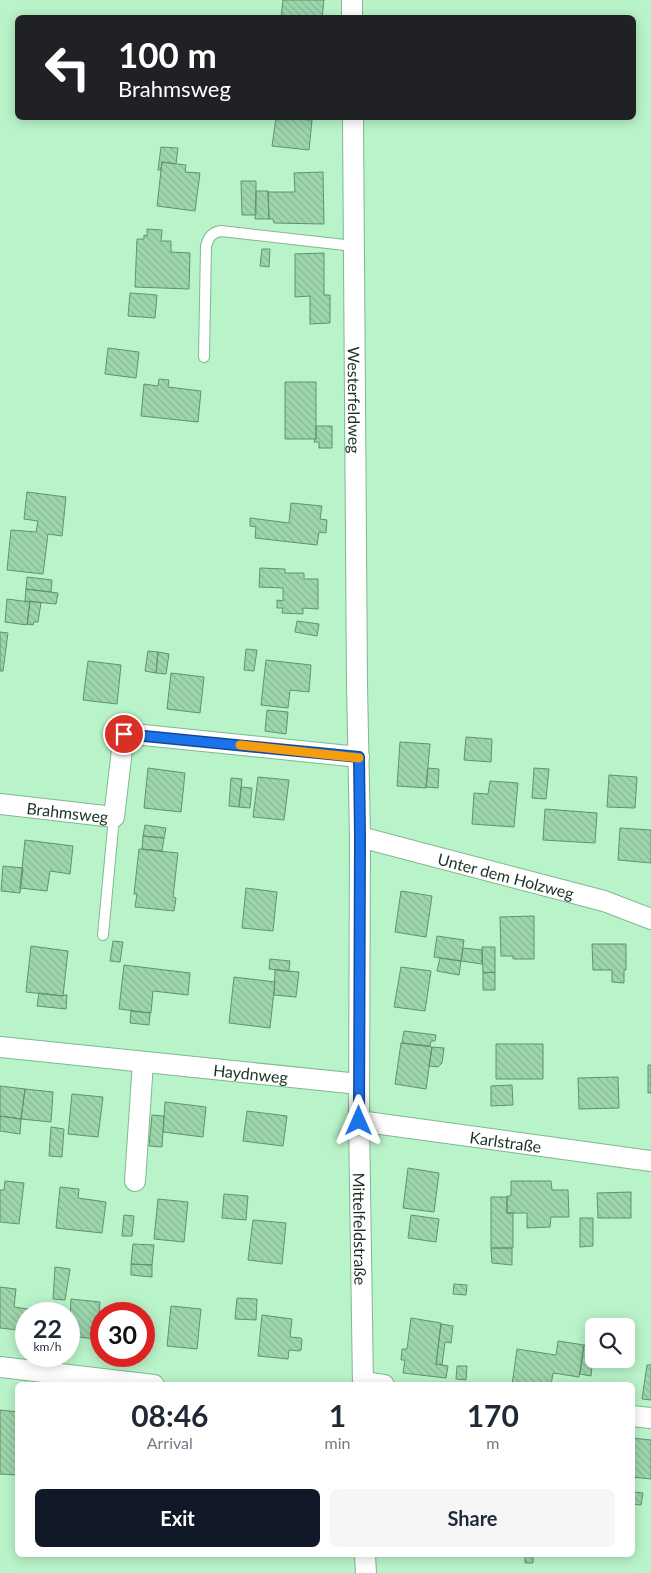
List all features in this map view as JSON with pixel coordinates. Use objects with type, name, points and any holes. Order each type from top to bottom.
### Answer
[{"type":"street","points":[[352,0],[352,15]]},
{"type":"street","name":"Westerfeldweg","points":[[353,120],[357,684]]},
{"type":"street","name":"Mittelfeldstraße","points":[[357,684],[360,836],[359,1121],[363,1382]]},
{"type":"street","name":"Brahmsweg","points":[[0,804],[114,817],[124,734],[359,757]]},
{"type":"street","name":"Unter dem Holzweg","points":[[360,836],[604,902],[651,919]]},
{"type":"street","name":"Haydnweg","points":[[0,1047],[359,1084]]},
{"type":"street","points":[[136,1181],[143,1062]]},
{"type":"street","name":"Karlstraße","points":[[359,1121],[651,1161]]},
{"type":"street","points":[[0,1367],[128,1382]]},
{"type":"street","points":[[635,1416],[651,1418]]},
{"type":"street","points":[[365,1557],[366,1573]]},
{"type":"lane","points":[[204,357],[206,246],[214,232],[221,231],[354,246]]},
{"type":"lane","points":[[103,934],[114,817]]},
{"type":"building","points":[[283,0],[324,0],[322,15],[281,15]]},
{"type":"building","points":[[276,120],[312,120],[309,150],[272,146]]},
{"type":"building","points":[[161,147],[178,148],[176,164],[162,162],[161,170],[158,170]]},
{"type":"building","points":[[162,162],[186,165],[185,172],[200,173],[195,211],[157,206]]},
{"type":"building","points":[[323,172],[324,224],[274,223],[273,219],[269,219],[268,192],[295,192],[294,173]]},
{"type":"building","points":[[241,181],[256,181],[256,215],[242,215]]},
{"type":"building","points":[[256,191],[268,191],[269,219],[255,219]]},
{"type":"building","points":[[147,229],[162,230],[161,241],[171,241],[171,252],[190,253],[189,289],[135,287],[137,239],[144,239],[144,235],[147,236]]},
{"type":"building","points":[[262,249],[270,249],[269,267],[260,266]]},
{"type":"building","points":[[324,253],[324,295],[330,295],[330,323],[310,324],[310,296],[295,297],[295,254]]},
{"type":"building","points":[[130,293],[157,295],[155,318],[128,316]]},
{"type":"building","points":[[108,348],[139,352],[136,378],[105,374]]},
{"type":"building","points":[[159,379],[169,380],[168,387],[201,391],[198,422],[141,416],[144,384],[158,386]]},
{"type":"building","points":[[285,382],[316,382],[316,439],[285,439]]},
{"type":"building","points":[[316,426],[332,426],[332,448],[319,448],[319,442],[314,442],[316,439]]},
{"type":"building","points":[[27,492],[66,497],[62,536],[48,534],[43,574],[7,570],[11,530],[36,532],[38,521],[24,519]]},
{"type":"building","points":[[291,503],[322,506],[320,519],[327,520],[326,533],[319,532],[317,545],[255,538],[256,527],[250,526],[250,518],[289,523]]},
{"type":"building","points":[[260,568],[285,569],[285,573],[304,573],[304,579],[318,579],[318,609],[303,608],[303,614],[282,613],[283,608],[277,608],[277,600],[283,601],[283,588],[259,587]]},
{"type":"building","points":[[27,577],[52,580],[51,592],[26,589]]},
{"type":"building","points":[[26,589],[58,593],[56,604],[25,601]]},
{"type":"building","points":[[7,599],[30,602],[27,625],[5,622]]},
{"type":"building","points":[[30,601],[41,603],[38,622],[34,622],[33,625],[27,624]]},
{"type":"building","points":[[297,621],[319,624],[317,636],[295,632]]},
{"type":"building","points":[[0,632],[8,633],[3,671],[0,671]]},
{"type":"building","points":[[246,649],[257,650],[254,671],[244,670]]},
{"type":"building","points":[[148,651],[158,652],[156,673],[145,671]]},
{"type":"building","points":[[158,652],[169,654],[166,674],[156,673]]},
{"type":"building","points":[[266,660],[311,665],[309,692],[290,690],[288,708],[261,705]]},
{"type":"building","points":[[88,661],[121,665],[117,704],[83,700]]},
{"type":"building","points":[[171,673],[204,677],[200,713],[167,709]]},
{"type":"building","points":[[267,710],[288,712],[286,734],[265,731]]},
{"type":"building","points":[[466,737],[492,739],[491,762],[464,760]]},
{"type":"building","points":[[400,742],[430,744],[426,788],[397,786]]},
{"type":"building","points":[[148,768],[185,773],[181,812],[144,808]]},
{"type":"building","points":[[428,768],[439,769],[438,788],[426,787]]},
{"type":"building","points":[[534,768],[549,769],[546,799],[532,798]]},
{"type":"building","points":[[609,775],[637,777],[635,808],[607,807]]},
{"type":"building","points":[[258,777],[289,780],[284,820],[253,817]]},
{"type":"building","points":[[231,778],[242,779],[239,807],[229,806]]},
{"type":"building","points":[[490,781],[518,783],[514,827],[472,824],[474,793],[488,794]]},
{"type":"building","points":[[241,787],[252,788],[250,808],[239,807]]},
{"type":"building","points":[[545,809],[597,813],[595,843],[543,840]]},
{"type":"building","points":[[145,825],[166,828],[164,838],[143,836]]},
{"type":"building","points":[[620,828],[651,830],[651,863],[618,860]]},
{"type":"building","points":[[143,836],[164,838],[162,851],[142,849]]},
{"type":"building","points":[[25,840],[73,846],[70,874],[50,871],[47,891],[20,888]]},
{"type":"building","points":[[139,849],[178,853],[173,897],[176,898],[174,911],[135,907],[137,894],[134,894]]},
{"type":"building","points":[[3,866],[23,868],[20,893],[1,891]]},
{"type":"building","points":[[246,888],[277,892],[273,931],[242,928]]},
{"type":"building","points":[[401,891],[432,896],[426,937],[395,932]]},
{"type":"building","points":[[534,916],[534,959],[513,959],[513,956],[501,956],[500,917]]},
{"type":"building","points":[[437,936],[464,940],[461,961],[434,957]]},
{"type":"building","points":[[113,941],[123,942],[120,962],[110,961]]},
{"type":"building","points":[[592,944],[626,944],[624,983],[612,982],[612,970],[593,970]]},
{"type":"building","points":[[31,946],[68,951],[63,996],[26,992]]},
{"type":"building","points":[[482,947],[495,947],[495,972],[483,973]]},
{"type":"building","points":[[463,948],[482,950],[482,964],[461,961]]},
{"type":"building","points":[[440,958],[461,961],[459,975],[437,971]]},
{"type":"building","points":[[270,959],[290,961],[289,971],[269,969]]},
{"type":"building","points":[[124,965],[190,973],[188,995],[153,991],[151,1013],[119,1009]]},
{"type":"building","points":[[401,967],[431,971],[425,1011],[394,1007]]},
{"type":"building","points":[[275,970],[299,972],[296,997],[274,995]]},
{"type":"building","points":[[495,972],[495,990],[483,990],[483,973]]},
{"type":"building","points":[[234,977],[275,982],[270,1028],[229,1023]]},
{"type":"building","points":[[39,993],[67,995],[66,1009],[37,1006]]},
{"type":"building","points":[[131,1011],[150,1013],[149,1025],[130,1023]]},
{"type":"building","points":[[404,1031],[436,1035],[435,1041],[431,1041],[430,1046],[402,1043]]},
{"type":"building","points":[[401,1043],[432,1047],[426,1089],[395,1084]]},
{"type":"building","points":[[496,1044],[543,1044],[543,1079],[496,1079]]},
{"type":"building","points":[[432,1047],[444,1048],[442,1063],[438,1067],[429,1066]]},
{"type":"building","points":[[648,1065],[651,1065],[651,1093],[648,1093]]},
{"type":"building","points":[[618,1077],[619,1108],[579,1109],[578,1078]]},
{"type":"building","points":[[512,1085],[513,1105],[491,1106],[491,1086]]},
{"type":"building","points":[[0,1086],[25,1089],[21,1119],[0,1116]]},
{"type":"building","points":[[25,1089],[53,1092],[51,1122],[21,1119]]},
{"type":"building","points":[[72,1094],[103,1097],[98,1137],[68,1134]]},
{"type":"building","points":[[165,1102],[206,1107],[203,1137],[163,1132]]},
{"type":"building","points":[[247,1111],[287,1116],[283,1146],[243,1141]]},
{"type":"building","points":[[152,1115],[164,1116],[162,1147],[149,1146]]},
{"type":"building","points":[[0,1116],[21,1119],[20,1134],[0,1131]]},
{"type":"building","points":[[51,1127],[64,1129],[62,1157],[49,1156]]},
{"type":"building","points":[[408,1168],[439,1173],[434,1212],[403,1208]]},
{"type":"building","points":[[5,1181],[24,1183],[19,1224],[0,1222],[0,1190],[4,1190]]},
{"type":"building","points":[[511,1181],[551,1181],[552,1190],[568,1190],[569,1217],[551,1217],[550,1227],[527,1228],[527,1213],[507,1213],[507,1196],[511,1196]]},
{"type":"building","points":[[60,1187],[79,1189],[78,1198],[106,1202],[102,1233],[56,1228]]},
{"type":"building","points":[[631,1192],[631,1218],[598,1218],[597,1193]]},
{"type":"building","points":[[224,1194],[248,1196],[246,1220],[222,1218]]},
{"type":"building","points":[[491,1197],[507,1197],[507,1213],[513,1213],[513,1248],[491,1248]]},
{"type":"building","points":[[158,1199],[188,1202],[184,1242],[154,1239]]},
{"type":"building","points":[[124,1215],[134,1216],[132,1236],[122,1236]]},
{"type":"building","points":[[411,1215],[439,1219],[436,1242],[408,1238]]},
{"type":"building","points":[[580,1218],[593,1218],[593,1246],[580,1247]]},
{"type":"building","points":[[253,1220],[286,1223],[282,1264],[248,1260]]},
{"type":"building","points":[[133,1244],[154,1245],[152,1265],[131,1264]]},
{"type":"building","points":[[491,1248],[512,1248],[512,1265],[492,1263]]},
{"type":"building","points":[[131,1264],[152,1265],[152,1277],[131,1275]]},
{"type":"building","points":[[55,1267],[70,1269],[65,1300],[53,1299]]},
{"type":"building","points":[[454,1284],[467,1285],[466,1295],[453,1294]]},
{"type":"building","points":[[0,1287],[16,1289],[14,1307],[15,1330],[0,1328]]},
{"type":"building","points":[[237,1298],[257,1299],[256,1320],[235,1319]]},
{"type":"building","points":[[71,1299],[100,1302],[90,1302],[90,1338],[80,1337],[80,1302],[71,1302]]},
{"type":"building","points":[[171,1306],[201,1309],[197,1349],[167,1346]]},
{"type":"building","points":[[262,1315],[292,1319],[290,1337],[301,1338],[301,1350],[289,1350],[288,1359],[258,1356]]},
{"type":"building","points":[[411,1318],[441,1323],[436,1364],[448,1366],[446,1378],[403,1373],[405,1360],[401,1360],[402,1349],[407,1349]]},
{"type":"building","points":[[441,1324],[453,1326],[451,1343],[445,1342],[442,1365],[436,1364]]},
{"type":"building","points":[[558,1341],[584,1345],[579,1377],[553,1373],[552,1382],[512,1382],[517,1349],[556,1355]]},
{"type":"building","points":[[585,1345],[585,1368],[592,1368],[591,1376],[580,1374]]},
{"type":"building","points":[[647,1365],[651,1365],[651,1400],[642,1399]]},
{"type":"building","points":[[457,1366],[467,1366],[466,1380],[456,1379]]},
{"type":"building","points":[[0,1410],[15,1412],[15,1475],[0,1474]]},
{"type":"building","points":[[635,1438],[651,1440],[651,1479],[635,1477]]},
{"type":"building","points":[[635,1492],[643,1493],[641,1505],[635,1504]]},
{"type":"building","points":[[525,1557],[533,1557],[533,1563],[525,1563]]},
{"type":"slow traffic","points":[[240,745],[359,758]]},
{"type":"route","points":[[124,734],[359,757],[359,1121]]}]
